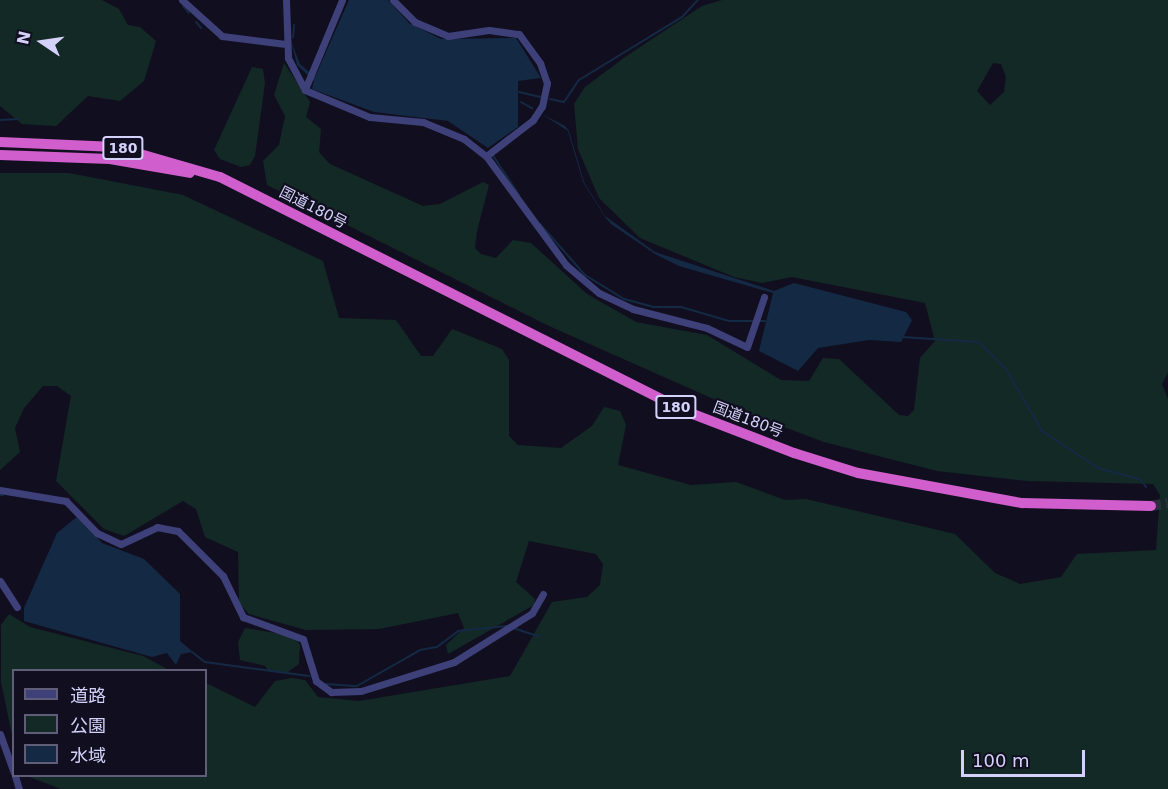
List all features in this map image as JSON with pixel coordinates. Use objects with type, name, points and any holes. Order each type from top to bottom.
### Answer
[{"type":"highway","name":"国道180号","points":[[0,142],[116,147],[185,164],[239,187],[734,432],[858,473],[949,492],[1022,503],[1151,506]]},
{"type":"highway","name":"国道180号","points":[[0,155],[143,162],[239,187]]},
{"type":"street","points":[[182,0],[222,36],[286,45]]},
{"type":"street","points":[[286,0],[286,45],[304,89],[370,117],[441,127],[486,156],[566,265],[608,298],[707,328],[747,347],[764,297]]},
{"type":"street","points":[[304,89],[342,0]]},
{"type":"street","points":[[393,0],[415,22],[448,36],[489,30],[519,34],[540,63],[547,83],[542,106],[533,120],[486,156]]},
{"type":"street","points":[[0,490],[66,501],[104,538],[121,544],[157,527],[178,531],[223,576],[243,617],[303,639],[316,681],[331,692],[361,691],[454,663],[532,612],[543,594]]},
{"type":"street","points":[[0,581],[17,607]]},
{"type":"street","points":[[0,734],[12,768]]},
{"type":"green space","points":[[0,0],[102,0],[119,9],[128,25],[140,27],[156,41],[144,81],[120,101],[88,96],[56,126],[22,124],[0,106]]},
{"type":"green space","points":[[722,0],[1168,0],[1168,373],[1162,384],[1168,399],[1168,789],[61,789],[30,777],[207,777],[207,683],[255,707],[275,681],[292,678],[305,680],[318,697],[359,701],[510,676],[552,602],[587,597],[600,585],[603,564],[596,554],[529,541],[516,582],[535,599],[534,605],[448,654],[446,645],[464,628],[458,613],[379,629],[306,630],[249,614],[239,603],[238,552],[205,537],[196,509],[183,501],[124,536],[104,529],[56,481],[71,396],[57,386],[43,386],[24,408],[15,428],[20,452],[0,470],[0,173],[69,173],[183,195],[323,261],[339,318],[396,320],[421,356],[433,356],[452,329],[502,349],[509,360],[509,436],[518,445],[561,448],[592,426],[604,407],[620,411],[626,425],[618,465],[691,485],[736,482],[785,500],[806,499],[955,534],[995,573],[1020,584],[1061,577],[1077,554],[1156,550],[1160,495],[1153,484],[1027,481],[937,471],[824,442],[736,409],[549,326],[267,185],[263,161],[279,145],[285,116],[274,95],[284,63],[310,102],[306,117],[321,129],[319,152],[330,164],[423,206],[440,204],[483,182],[489,185],[475,248],[481,254],[496,258],[513,240],[531,243],[587,294],[636,322],[707,335],[781,380],[809,381],[823,358],[839,359],[899,415],[908,416],[914,410],[920,358],[935,341],[925,303],[792,277],[762,283],[734,277],[640,238],[599,198],[578,149],[574,104],[585,87],[628,55],[702,6]],"holes":[[[993,63],[1001,64],[1006,77],[1004,92],[990,105],[977,91]]]},
{"type":"green space","points":[[252,67],[263,69],[265,83],[255,156],[250,165],[241,167],[220,159],[214,150]]},
{"type":"green space","points":[[9,614],[30,627],[143,656],[167,669],[12,669],[12,735],[1,682],[1,625]]},
{"type":"green space","points":[[245,628],[294,636],[300,645],[299,664],[288,672],[269,672],[265,666],[240,660],[238,642]]},
{"type":"water","points":[[349,0],[388,0],[409,23],[441,39],[516,38],[541,78],[518,81],[518,127],[488,148],[448,121],[374,112],[312,89],[314,81],[297,65],[291,41],[300,64],[315,77]]},
{"type":"water","points":[[542,114],[565,126],[569,131],[584,182],[605,216],[655,252],[774,291],[794,283],[906,312],[912,320],[901,342],[869,340],[818,348],[798,371],[759,351],[773,293],[679,266],[655,254],[611,224],[605,217],[583,182],[568,131]]},
{"type":"water","points":[[78,516],[102,543],[144,559],[180,594],[180,641],[193,652],[181,654],[176,665],[167,653],[152,657],[24,621],[24,608],[57,533]]},
{"type":"waterway","points":[[550,99],[564,102],[579,80],[682,17],[698,0]]},
{"type":"waterway","points":[[183,6],[189,13]]},
{"type":"waterway","points":[[196,22],[201,28]]},
{"type":"waterway","points":[[293,37],[294,25]]},
{"type":"waterway","points":[[519,92],[540,97]]},
{"type":"waterway","points":[[521,102],[532,108]]},
{"type":"waterway","points":[[0,120],[18,119]]},
{"type":"waterway","points":[[492,154],[519,195]]},
{"type":"waterway","points":[[540,224],[585,275],[624,299],[653,307],[681,307],[729,321],[765,321]]},
{"type":"waterway","points":[[902,337],[979,342],[1006,369],[1042,431],[1098,468],[1140,479],[1146,487]]},
{"type":"waterway","points":[[326,684],[357,686],[420,650],[437,647],[458,631],[507,626]]},
{"type":"waterway","points":[[513,628],[541,637]]},
{"type":"waterway","points":[[192,652],[205,662],[309,676]]},
{"type":"tunnel","points":[[1151,506],[1168,503]]}]
